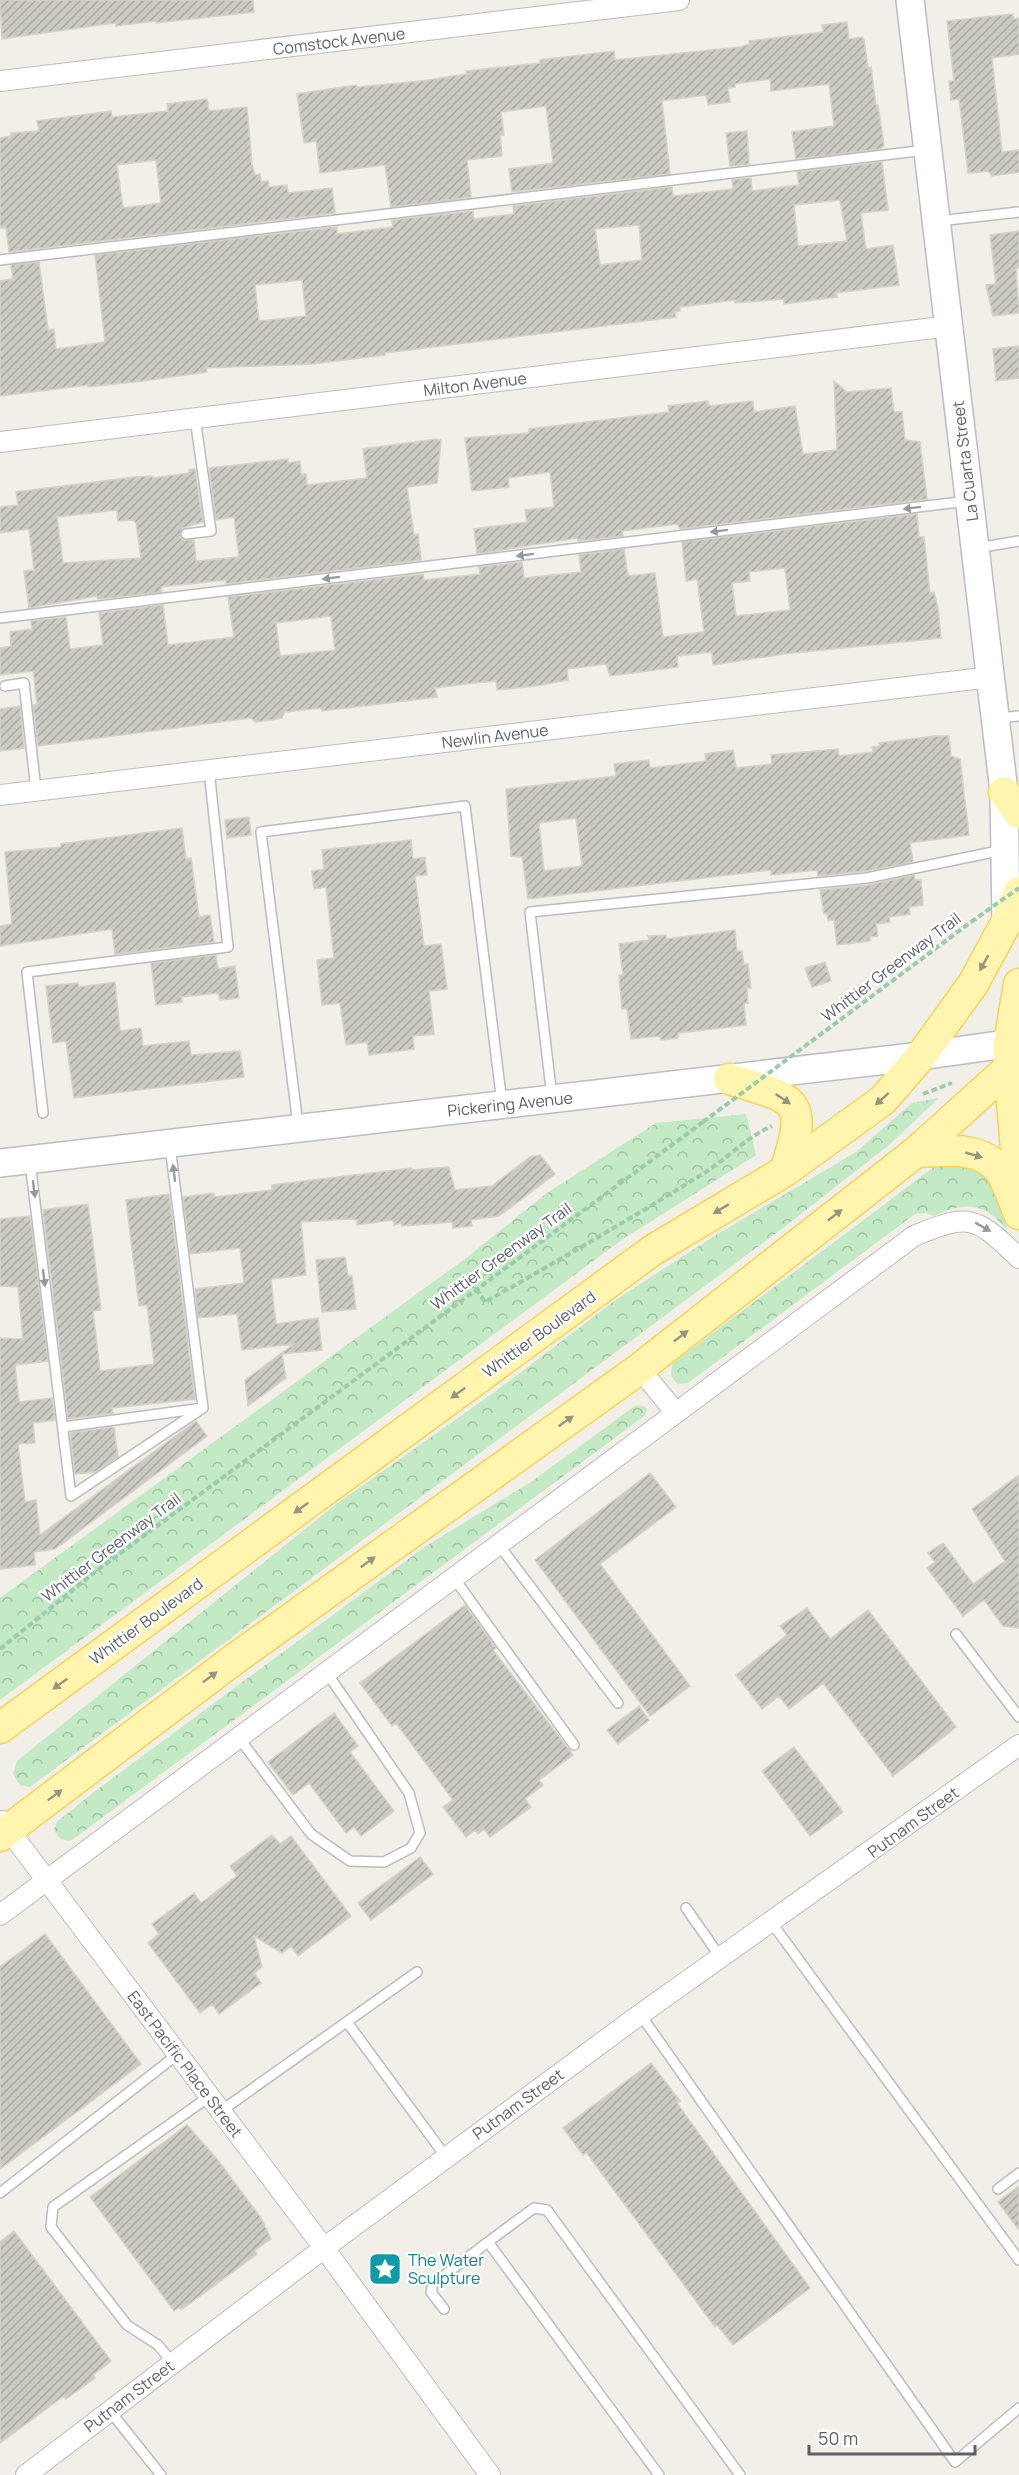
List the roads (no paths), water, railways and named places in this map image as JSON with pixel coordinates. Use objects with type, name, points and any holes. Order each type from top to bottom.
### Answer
[{"type":"main road","name":"Whittier Boulevard","points":[[0,1728],[653,1250],[785,1171],[883,1100],[921,1056],[973,984],[1006,923],[1019,890]]},
{"type":"main road","points":[[1019,984],[1014,1053],[1019,1184]]},
{"type":"main road","points":[[3,1828],[639,1368],[916,1152],[1014,1053]]},
{"type":"main road","points":[[729,1078],[780,1095],[792,1104],[798,1127],[785,1171]]},
{"type":"main road","points":[[916,1152],[953,1150],[980,1155],[1000,1170],[1019,1214]]},
{"type":"street","name":"Comstock Avenue","points":[[0,81],[679,0]]},
{"type":"street","name":"La Cuarta Street","points":[[910,0],[991,677],[1007,717],[1011,803],[1005,850],[1006,923]]},
{"type":"street","name":"Milton Avenue","points":[[0,442],[950,326]]},
{"type":"street","name":"Newlin Avenue","points":[[0,795],[991,677]]},
{"type":"street","name":"Pickering Avenue","points":[[0,1163],[921,1056],[1014,1053]]},
{"type":"street","points":[[0,1915],[914,1236],[937,1226],[962,1220],[978,1223],[1019,1258]]},
{"type":"street","points":[[639,1368],[676,1413]]},
{"type":"street","name":"Putnam Street","points":[[26,2475],[324,2248],[640,2014],[1019,1745]]},
{"type":"street","name":"East Pacific Place Street","points":[[3,1828],[46,1880],[178,2054],[490,2475]]},
{"type":"lane","points":[[0,260],[928,150]]},
{"type":"lane","points":[[937,221],[1019,212]]},
{"type":"lane","points":[[186,534],[212,531],[195,418]]},
{"type":"lane","points":[[0,618],[970,501]]},
{"type":"lane","points":[[976,549],[1019,541]]},
{"type":"lane","points":[[5,686],[24,683],[36,790]]},
{"type":"lane","points":[[43,1113],[27,972],[228,947],[208,770]]},
{"type":"lane","points":[[298,1127],[261,832],[465,806],[502,1105]]},
{"type":"lane","points":[[552,1099],[530,912],[867,878],[1005,850]]},
{"type":"lane","points":[[170,1143],[203,1408]]},
{"type":"lane","points":[[30,1159],[71,1496],[203,1408]]},
{"type":"lane","points":[[63,1426],[203,1408]]},
{"type":"lane","points":[[499,1545],[618,1704]]},
{"type":"lane","points":[[454,1578],[574,1745]]},
{"type":"lane","points":[[956,1634],[1019,1717]]},
{"type":"lane","points":[[239,1738],[311,1834],[350,1862],[384,1862],[411,1848],[420,1833],[409,1793],[327,1673]]},
{"type":"lane","points":[[686,1908],[721,1958]]},
{"type":"lane","points":[[771,1922],[1019,2260]]},
{"type":"lane","points":[[173,2363],[158,2345],[127,2325],[51,2227],[53,2206],[347,2022],[417,1972]]},
{"type":"lane","points":[[640,2014],[955,2462],[1019,2408]]},
{"type":"lane","points":[[347,2022],[446,2157]]},
{"type":"lane","points":[[0,2193],[178,2054]]},
{"type":"lane","points":[[998,2189],[1019,2173]]},
{"type":"lane","points":[[444,2309],[431,2292],[434,2284],[534,2208],[547,2210],[740,2475]]},
{"type":"lane","points":[[489,2242],[659,2475]]},
{"type":"lane","points":[[110,2411],[161,2475]]},
{"type":"place","name":"The Water Sculpture","points":[[385,2269]]}]
